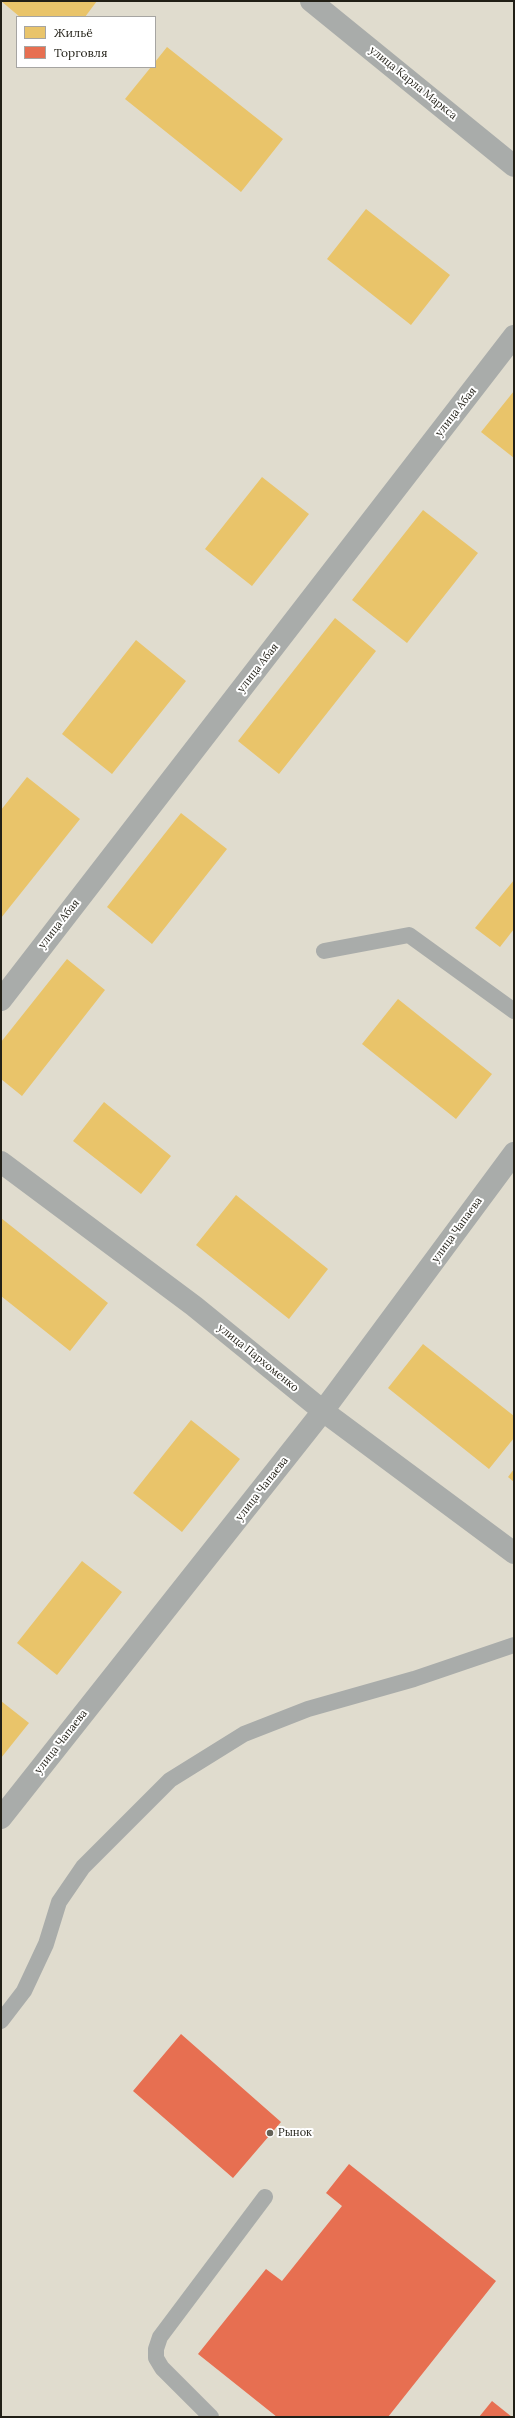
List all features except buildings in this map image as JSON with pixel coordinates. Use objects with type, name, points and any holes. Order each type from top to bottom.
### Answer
[{"type":"street","name":"улица Карла Маркса","points":[[311,1],[514,166]]},
{"type":"street","name":"улица Абая","points":[[1,1000],[514,336]]},
{"type":"street","name":"улица Чапаева","points":[[1,1818],[323,1411],[514,1153]]},
{"type":"street","name":"улица Пархоменко","points":[[1,1162],[194,1306],[323,1411],[514,1553]]},
{"type":"lane","points":[[324,951],[409,935],[514,1011]]},
{"type":"lane","points":[[1,2021],[24,1991],[46,1944],[59,1902],[83,1867],[170,1780],[244,1734],[308,1709],[414,1679],[514,1645]]},
{"type":"lane","points":[[211,2417],[162,2368],[156,2358],[156,2349],[160,2337],[265,2197]]},
{"type":"place","name":"Рынок","points":[[270,2133]]}]
